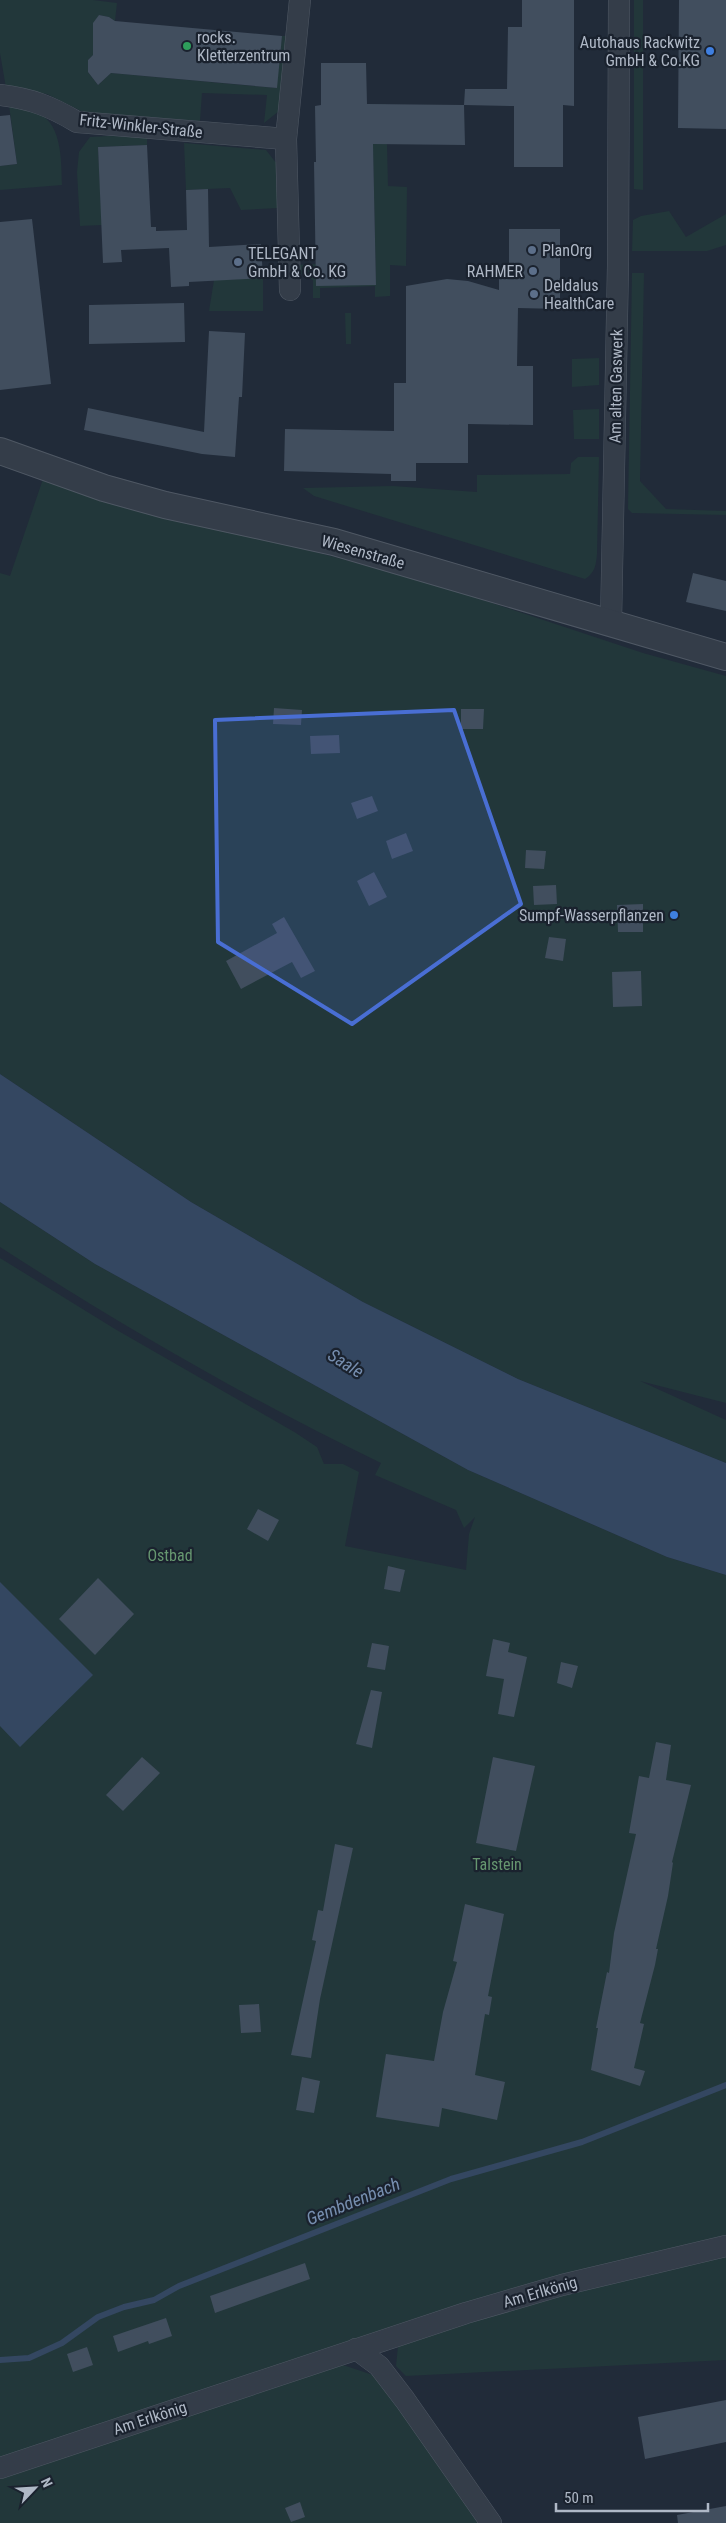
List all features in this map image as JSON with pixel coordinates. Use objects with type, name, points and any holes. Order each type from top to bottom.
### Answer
[{"type":"street","points":[[290,290],[286,140],[300,0]]},
{"type":"street","name":"Am alten Gaswerk","points":[[611,623],[618,265],[619,0]]},
{"type":"street","name":"Fritz-Winkler-Straße","points":[[0,96],[28,98],[52,107],[77,122],[286,140]]},
{"type":"street","name":"Wiesenstraße","points":[[0,450],[49,470],[122,493],[165,505],[334,542],[726,658]]},
{"type":"street","name":"Am Erlkönig","points":[[0,2468],[356,2349],[562,2285],[726,2246]]},
{"type":"street","points":[[356,2349],[379,2366],[491,2523]]},
{"type":"highlighted area","points":[[454,710],[521,904],[352,1024],[218,942],[215,720]]},
{"type":"green space","points":[[0,0],[93,0],[117,3],[115,21],[109,17],[99,15],[93,55],[88,60],[88,72],[98,85],[111,73],[276,88],[282,36],[290,36],[279,111],[264,123],[267,95],[202,93],[200,121],[83,112],[47,94],[6,88],[0,53]]},
{"type":"green space","points":[[634,0],[643,0],[643,190],[634,189]]},
{"type":"green space","points":[[372,104],[386,104],[388,186],[407,187],[406,266],[390,265],[390,296],[375,297],[375,286],[320,288],[320,298],[313,298],[313,280],[296,271],[296,265],[316,264],[376,285]]},
{"type":"green space","points":[[9,105],[32,110],[50,122],[55,131],[60,152],[62,185],[0,190],[0,166],[17,164]]},
{"type":"green space","points":[[90,137],[147,137],[147,145],[98,147],[102,225],[80,226],[77,172],[79,152]]},
{"type":"green space","points":[[184,143],[266,150],[277,164],[278,208],[241,210],[230,188],[186,190]]},
{"type":"green space","points":[[669,211],[686,237],[726,214],[726,245],[707,251],[632,251],[633,220],[641,216]]},
{"type":"green space","points":[[632,273],[644,273],[640,481],[666,509],[726,511],[726,515],[632,513],[628,509]]},
{"type":"green space","points":[[263,278],[263,311],[209,311],[214,280]]},
{"type":"green space","points":[[345,313],[351,313],[351,344],[346,344]]},
{"type":"green space","points":[[599,358],[599,385],[572,387],[572,359]]},
{"type":"green space","points":[[599,409],[599,439],[574,439],[573,410]]},
{"type":"green space","points":[[578,457],[599,457],[597,558],[593,571],[585,579],[314,496],[303,488],[393,486],[477,492],[477,475],[570,474],[571,463]]},
{"type":"green space","points":[[43,479],[435,584],[643,653],[726,676],[726,1403],[640,1381],[726,1420],[726,1463],[518,1379],[363,1302],[191,1202],[0,1074],[0,573],[10,576]]},
{"type":"green space","points":[[0,1202],[95,1264],[468,1470],[667,1557],[726,1575],[726,2360],[406,2376],[396,2366],[398,2346],[343,2365],[373,2375],[383,2385],[478,2523],[0,2523],[0,1258],[115,1329],[296,1433],[317,1447],[324,1464],[343,1464],[359,1472],[345,1546],[466,1570],[469,1534],[475,1517],[464,1528],[456,1510],[375,1475],[381,1463],[283,1414],[187,1361],[0,1247]]},
{"type":"water","name":"Saale","points":[[0,1074],[191,1202],[363,1302],[518,1379],[726,1463],[726,1575],[667,1557],[468,1470],[95,1264],[0,1202]]},
{"type":"water","points":[[0,1582],[93,1675],[20,1747],[0,1726]]},
{"type":"building","points":[[522,0],[574,0],[574,106],[563,105],[563,167],[514,167],[514,106],[464,105],[465,89],[507,89],[508,27],[522,27]]},
{"type":"building","points":[[679,0],[726,0],[726,129],[678,128]]},
{"type":"building","name":"rocks. Kletterzentrum","points":[[99,15],[109,17],[115,21],[282,36],[277,88],[111,73],[98,85],[88,72],[88,60],[93,55],[93,23]]},
{"type":"building","points":[[321,63],[366,63],[367,104],[464,105],[465,145],[373,144],[376,285],[316,286],[315,106],[321,105]]},
{"type":"building","points":[[10,115],[17,164],[0,166],[0,116]]},
{"type":"building","points":[[147,145],[151,227],[156,227],[156,231],[187,230],[186,190],[208,189],[209,247],[261,244],[263,278],[189,282],[189,286],[171,287],[169,248],[121,250],[122,262],[103,263],[98,147]]},
{"type":"building","points":[[32,219],[51,384],[0,390],[0,222]]},
{"type":"building","points":[[509,229],[560,229],[560,309],[518,308],[517,366],[533,366],[533,425],[468,424],[468,463],[416,463],[416,481],[391,481],[391,474],[284,471],[285,429],[394,431],[394,383],[406,383],[406,286],[447,279],[468,281],[499,290],[499,276],[509,277]]},
{"type":"building","points":[[184,303],[185,342],[89,344],[89,305]]},
{"type":"building","points":[[209,331],[245,333],[242,397],[239,397],[235,457],[202,454],[84,430],[88,408],[204,432]]},
{"type":"building","points":[[693,573],[726,581],[726,611],[686,602]]},
{"type":"building","points":[[274,708],[302,710],[301,725],[273,724]]},
{"type":"building","points":[[461,709],[484,709],[483,729],[461,729]]},
{"type":"building","points":[[339,735],[340,753],[311,754],[310,736]]},
{"type":"building","points":[[372,796],[378,811],[357,819],[351,803]]},
{"type":"building","points":[[406,833],[413,851],[392,859],[386,841]]},
{"type":"building","points":[[526,850],[546,851],[544,869],[525,868]]},
{"type":"building","points":[[374,872],[387,897],[369,906],[357,881]]},
{"type":"building","points":[[556,885],[557,904],[534,905],[533,886]]},
{"type":"building","points":[[643,904],[643,932],[618,932],[617,905]]},
{"type":"building","points":[[284,917],[315,971],[301,978],[292,962],[241,989],[226,961],[277,933],[272,924]]},
{"type":"building","points":[[549,937],[566,939],[563,961],[545,958]]},
{"type":"building","points":[[641,971],[642,1006],[613,1007],[612,972]]},
{"type":"building","points":[[258,1509],[279,1520],[268,1541],[247,1529]]},
{"type":"building","points":[[388,1566],[405,1570],[400,1592],[384,1589]]},
{"type":"building","points":[[98,1578],[134,1614],[95,1655],[59,1619]]},
{"type":"building","points":[[493,1639],[510,1643],[508,1652],[527,1657],[514,1717],[498,1714],[504,1679],[486,1676]]},
{"type":"building","points":[[372,1643],[389,1646],[385,1670],[367,1667]]},
{"type":"building","points":[[561,1662],[578,1666],[572,1688],[557,1683]]},
{"type":"building","points":[[371,1690],[382,1692],[372,1748],[356,1744]]},
{"type":"building","points":[[656,1742],[671,1745],[666,1780],[691,1785],[672,1862],[668,1896],[656,1949],[658,1949],[655,1965],[640,2023],[644,2024],[634,2068],[645,2071],[640,2086],[591,2070],[598,2028],[596,2028],[607,1972],[609,1973],[614,1933],[636,1834],[629,1833],[639,1776],[649,1778]]},
{"type":"building","points":[[142,1757],[160,1773],[123,1811],[106,1795]]},
{"type":"building","points":[[493,1757],[535,1766],[516,1851],[476,1843]]},
{"type":"building","points":[[335,1844],[353,1848],[320,1999],[311,2058],[291,2055],[316,1941],[312,1940],[318,1910],[323,1911]]},
{"type":"building","points":[[465,1904],[504,1914],[488,1996],[492,1997],[489,2015],[485,2014],[475,2075],[505,2082],[497,2120],[442,2108],[439,2127],[376,2117],[386,2054],[434,2061],[443,2012],[457,1962],[453,1961]]},
{"type":"building","points":[[259,2004],[261,2032],[241,2033],[239,2005]]},
{"type":"building","points":[[302,2077],[320,2081],[314,2113],[296,2110]]},
{"type":"building","points":[[305,2263],[310,2279],[215,2313],[210,2296]]},
{"type":"building","points":[[166,2318],[172,2336],[149,2344],[148,2341],[118,2352],[113,2336]]},
{"type":"building","points":[[87,2347],[93,2365],[73,2372],[67,2354]]},
{"type":"building","points":[[726,2400],[726,2442],[645,2459],[638,2417]]},
{"type":"building","points":[[300,2502],[305,2517],[291,2522],[285,2508]]},
{"type":"building","points":[[726,2506],[726,2523],[678,2523],[677,2515]]},
{"type":"waterway","name":"Gembdenbach","points":[[0,2360],[29,2358],[62,2343],[98,2317],[124,2307],[154,2300],[179,2286],[451,2179],[582,2142],[726,2085]]},
{"type":"place","name":"rocks. Kletterzentrum","points":[[187,46]]},
{"type":"place","name":"Autohaus Rackwitz GmbH & Co.KG","points":[[710,51]]},
{"type":"place","name":"PlanOrg","points":[[532,250]]},
{"type":"place","name":"TELEGANT GmbH & Co. KG","points":[[238,262]]},
{"type":"place","name":"RAHMER","points":[[533,271]]},
{"type":"place","name":"Deldalus HealthCare","points":[[534,294]]},
{"type":"place","name":"Sumpf-Wasserpflanzen","points":[[674,915]]},
{"type":"park label","name":"Ostbad","points":[[170,1555]]},
{"type":"park label","name":"Talstein","points":[[497,1864]]}]
